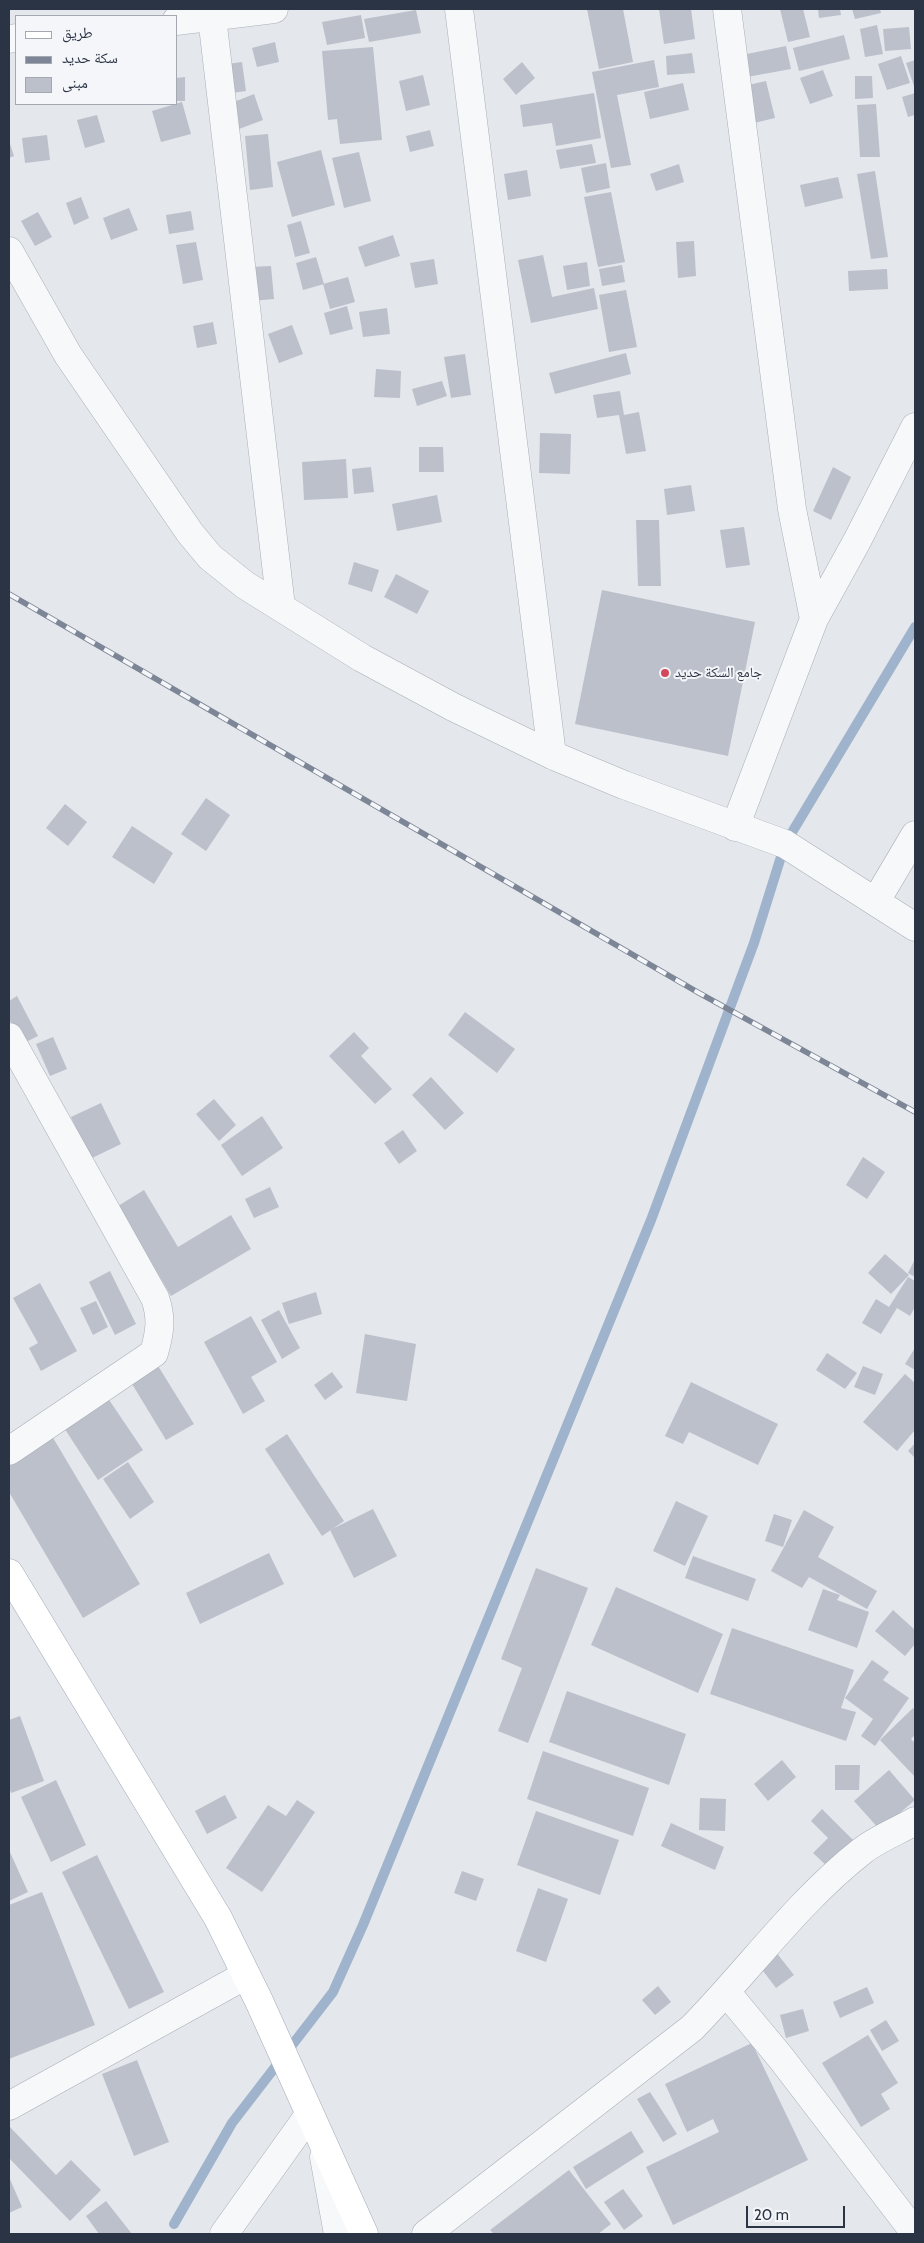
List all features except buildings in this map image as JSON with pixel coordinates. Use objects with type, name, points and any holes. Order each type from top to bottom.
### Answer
[{"type":"main road","points":[[9,1573],[214,1910],[259,2001],[364,2234]]},
{"type":"street","points":[[178,21],[274,9]]},
{"type":"street","points":[[459,9],[552,755]]},
{"type":"street","points":[[727,9],[792,509],[814,618]]},
{"type":"street","points":[[212,17],[281,607]]},
{"type":"street","points":[[9,252],[68,355],[190,533],[210,557],[246,585],[362,658],[453,707],[552,755],[735,827],[785,844],[876,901],[915,928]]},
{"type":"street","points":[[735,827],[814,618],[857,540],[915,427]]},
{"type":"street","points":[[876,901],[915,835]]},
{"type":"street","points":[[9,1037],[155,1298],[160,1315],[160,1332],[154,1353],[9,1451]]},
{"type":"street","points":[[426,2234],[692,2028],[727,1992],[790,1917],[862,1850],[915,1821]]},
{"type":"street","points":[[9,2106],[246,1975]]},
{"type":"street","points":[[727,1992],[781,2058],[915,2233]]},
{"type":"street","points":[[224,2234],[310,2115]]},
{"type":"street","points":[[310,2115],[338,2234]]},
{"type":"waterway","points":[[174,2224],[232,2123],[333,1992],[363,1925],[651,1220],[754,943],[785,844],[915,627]]},
{"type":"railway","points":[[9,594],[699,993],[915,1112]]},
{"type":"place","name":"جامع السكة حديد","points":[[665,673]]}]
